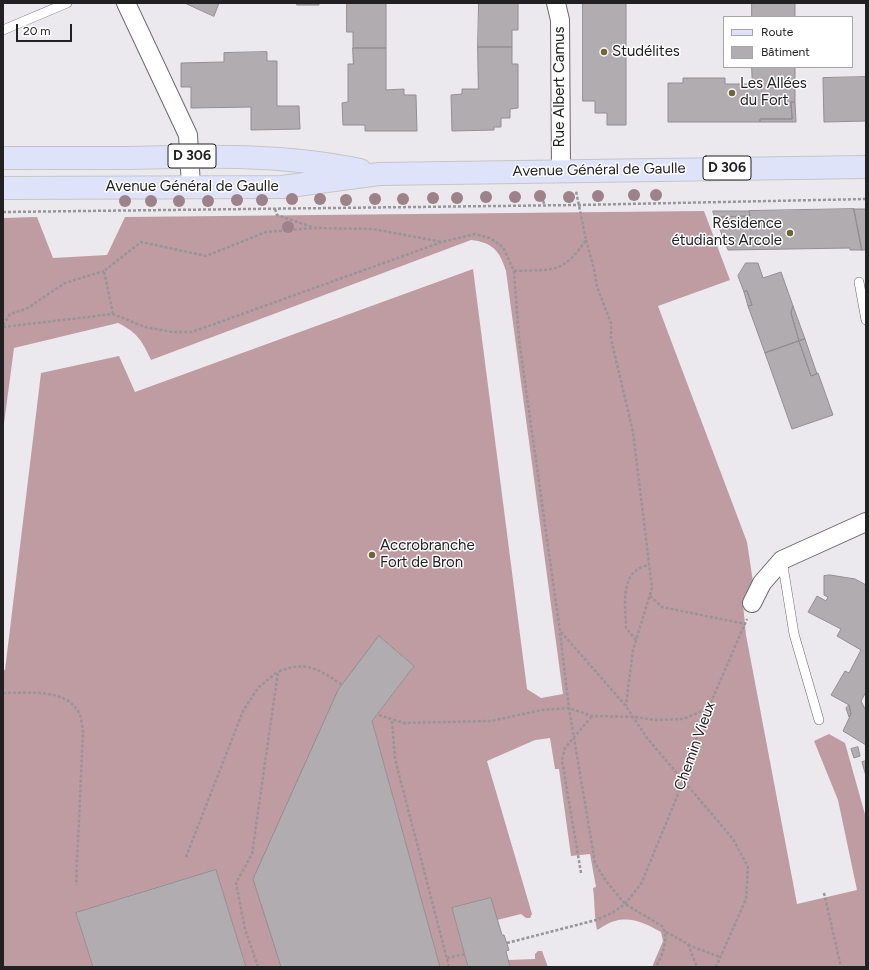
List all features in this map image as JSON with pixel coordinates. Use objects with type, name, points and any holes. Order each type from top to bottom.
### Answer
[{"type":"main road","name":"Avenue Général de Gaulle","points":[[3,158],[190,156],[276,158],[323,162],[379,174]]},
{"type":"main road","name":"Avenue Général de Gaulle","points":[[3,188],[191,186],[282,187],[379,174],[866,167]]},
{"type":"street","points":[[126,3],[185,126],[189,140],[191,186]]},
{"type":"street","name":"Rue Albert Camus","points":[[556,3],[560,20],[561,171]]},
{"type":"street","points":[[752,603],[762,582],[782,560],[866,522]]},
{"type":"lane","points":[[3,30],[67,3]]},
{"type":"lane","points":[[859,282],[866,320]]},
{"type":"lane","points":[[782,560],[794,634],[819,720]]},
{"type":"path","points":[[576,190],[578,205],[597,286],[611,323],[611,339],[633,432],[650,564],[652,588],[633,650],[626,706]]},
{"type":"path","points":[[3,212],[578,205],[866,199]]},
{"type":"path","points":[[275,209],[277,215],[315,228]]},
{"type":"path","points":[[3,326],[10,314],[26,309],[65,283],[104,271],[141,242],[206,256],[266,232],[315,228],[373,229],[442,242]]},
{"type":"path","points":[[3,326],[113,314],[145,327],[172,332],[192,332],[442,242],[476,234],[490,238],[503,247],[514,271],[519,339],[560,632],[569,708],[595,863],[606,881],[625,904],[662,926],[666,932],[688,944],[720,957]]},
{"type":"path","points":[[514,271],[554,269],[564,266],[578,252],[586,240]]},
{"type":"path","points":[[104,271],[113,314]]},
{"type":"path","points":[[636,640],[626,628],[626,592],[629,578],[637,569],[650,564]]},
{"type":"path","points":[[650,596],[662,607],[745,624]]},
{"type":"path","name":"Chemin Vieux","points":[[507,943],[596,920],[612,913],[625,904],[641,884],[684,780],[688,761],[708,709],[745,624],[752,603]]},
{"type":"path","points":[[560,632],[635,716],[647,738],[733,839],[748,867],[746,898],[716,967]]},
{"type":"path","points":[[186,857],[243,711],[258,688],[278,672],[292,666],[317,668],[341,684]]},
{"type":"path","points":[[258,967],[245,929],[236,883],[252,854],[278,672]]},
{"type":"path","points":[[3,693],[39,693],[69,700],[79,712],[83,732],[76,885]]},
{"type":"path","points":[[378,715],[392,721],[404,723],[491,720],[542,710],[569,708],[592,716],[635,716],[656,720],[683,719],[708,709]]},
{"type":"path","points":[[581,872],[562,760],[565,748],[592,716]]},
{"type":"path","points":[[392,721],[395,759],[449,967]]},
{"type":"path","points":[[824,893],[842,967]]},
{"type":"path","points":[[656,967],[666,938],[666,932]]},
{"type":"path","points":[[688,944],[697,967]]},
{"type":"path","points":[[447,958],[465,954]]},
{"type":"shaded area","points":[[704,211],[730,280],[658,306],[747,542],[753,582],[743,604],[746,635],[797,904],[857,890],[838,800],[814,741],[829,734],[845,743],[866,818],[866,967],[652,967],[663,941],[661,932],[645,924],[627,919],[608,923],[597,930],[593,888],[596,887],[590,854],[571,856],[559,769],[555,769],[550,738],[535,740],[487,761],[532,914],[530,918],[526,918],[521,914],[497,920],[491,898],[452,908],[468,967],[440,967],[372,721],[414,666],[379,636],[281,967],[246,967],[216,870],[76,913],[93,967],[3,967],[3,670],[5,670],[41,373],[119,356],[135,392],[473,269],[527,689],[541,698],[563,694],[506,271],[498,253],[490,245],[471,240],[151,360],[139,338],[130,330],[118,323],[14,348],[3,431],[3,218],[37,217],[53,258],[107,255],[125,217]]},
{"type":"shaded area","points":[[538,951],[542,951],[548,967],[510,967],[508,960],[535,959],[535,954]]},
{"type":"building","points":[[185,3],[219,3],[214,16]]},
{"type":"building","points":[[297,3],[319,3],[319,5],[297,5]]},
{"type":"building","points":[[347,3],[386,3],[386,48],[353,48],[353,32],[347,32]]},
{"type":"building","points":[[479,3],[518,3],[518,30],[512,30],[512,47],[478,47]]},
{"type":"building","name":"Studélites","points":[[583,3],[626,3],[626,125],[607,125],[607,113],[595,113],[595,101],[583,101]]},
{"type":"building","points":[[752,3],[795,3],[795,16],[752,16]]},
{"type":"building","points":[[478,47],[512,47],[512,64],[518,64],[518,108],[510,109],[510,118],[501,118],[501,127],[494,127],[494,130],[452,131],[451,95],[462,94],[462,89],[478,89]]},
{"type":"building","points":[[353,48],[386,48],[386,90],[404,89],[404,95],[416,95],[417,131],[365,131],[365,125],[343,125],[342,103],[348,102],[348,64],[353,64]]},
{"type":"building","points":[[267,52],[267,61],[277,61],[277,106],[299,106],[300,129],[251,130],[251,107],[191,108],[191,87],[181,87],[181,63],[224,62],[224,53]]},
{"type":"building","name":"Les Allées du Fort","points":[[752,68],[795,68],[795,102],[791,102],[792,119],[760,119],[760,122],[668,122],[668,83],[683,83],[683,78],[725,78],[725,84],[752,84]]},
{"type":"building","points":[[866,77],[866,121],[824,122],[823,78]]},
{"type":"building","points":[[791,102],[795,102],[796,122],[760,122],[760,119],[792,119]]},
{"type":"building","points":[[854,209],[866,209],[866,250],[862,250]]},
{"type":"building","name":"Résidence étudiants Arcole","points":[[854,209],[862,250],[850,250],[850,248],[728,250],[715,217],[750,216],[749,211]]},
{"type":"building","points":[[713,211],[749,211],[750,216],[715,217]]},
{"type":"building","points":[[746,263],[758,263],[763,278],[781,272],[793,306],[791,313],[799,341],[765,353],[748,306],[752,305],[747,291],[744,292],[738,276]]},
{"type":"building","points":[[747,291],[752,305],[748,306],[744,292]]},
{"type":"building","points":[[793,306],[805,339],[799,341],[791,313]]},
{"type":"building","points":[[805,339],[817,374],[811,376],[799,341]]},
{"type":"building","points":[[799,341],[811,376],[818,373],[833,415],[792,429],[765,353]]},
{"type":"building","points":[[830,575],[855,579],[866,585],[866,692],[861,701],[866,711],[866,745],[843,731],[851,714],[849,705],[831,695],[845,671],[849,673],[861,650],[837,636],[841,629],[808,612],[817,596],[826,601],[828,597],[824,595],[824,576]]},
{"type":"building","points":[[379,636],[414,666],[372,721],[440,967],[281,967],[253,879],[338,690]]},
{"type":"building","points":[[849,705],[851,714],[849,717],[846,708]]},
{"type":"building","points":[[858,747],[860,756],[854,758],[851,749]]},
{"type":"building","points":[[866,761],[866,776],[862,762]]},
{"type":"building","points":[[216,870],[246,967],[93,967],[76,913]]},
{"type":"building","points":[[491,898],[502,935],[504,935],[509,950],[506,951],[510,967],[468,967],[452,908]]},
{"type":"place","name":"Studélites","points":[[604,52]]},
{"type":"place","name":"Les Allées du Fort","points":[[732,93]]},
{"type":"place","name":"Résidence étudiants Arcole","points":[[790,233]]},
{"type":"place","name":"Accrobranche Fort de Bron","points":[[372,555]]}]
